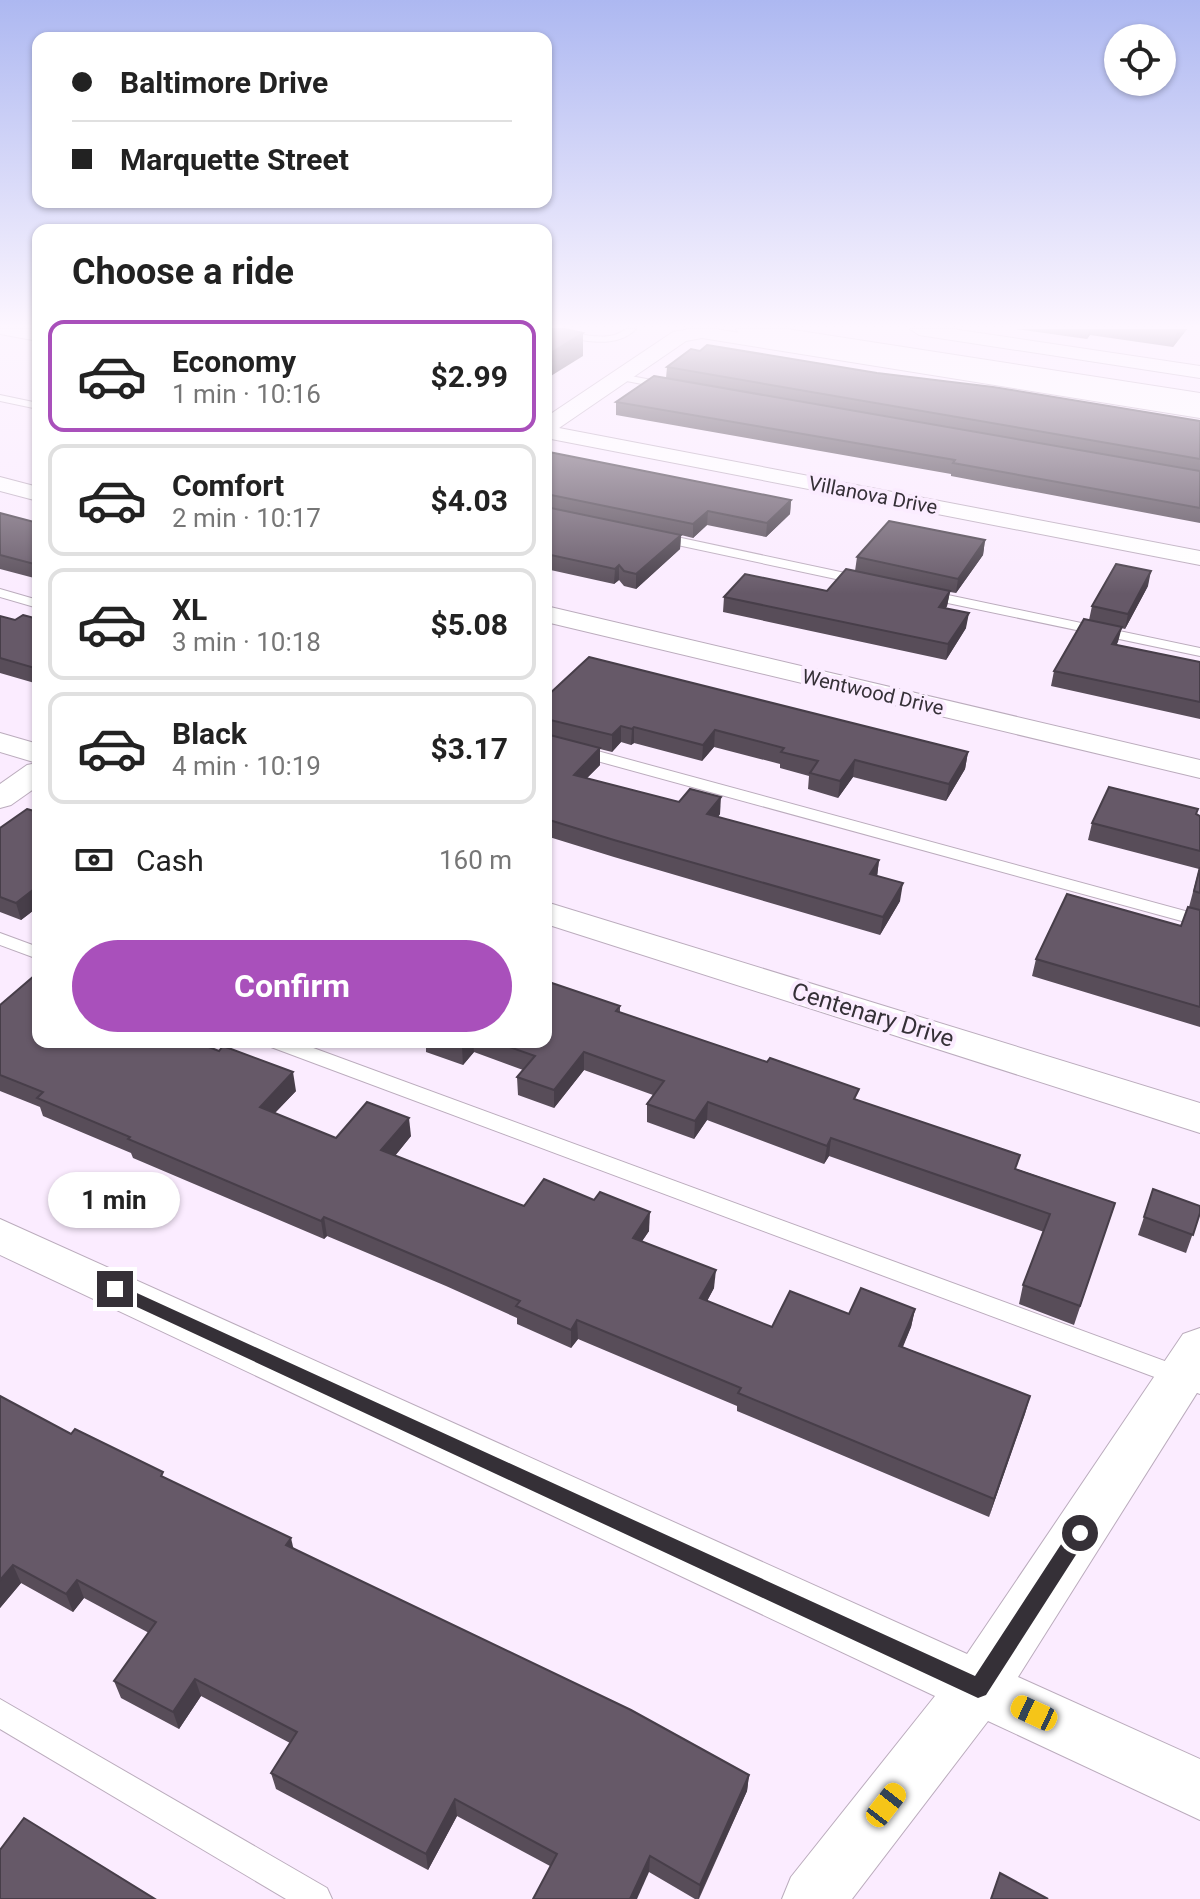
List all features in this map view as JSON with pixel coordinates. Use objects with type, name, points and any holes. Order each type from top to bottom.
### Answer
[{"type":"street","name":"Villanova Drive","points":[[552,431],[1200,558]]},
{"type":"street","points":[[0,484],[32,492]]},
{"type":"street","name":"Wentwood Drive","points":[[552,615],[1200,769]]},
{"type":"street","points":[[0,742],[32,752]]},
{"type":"street","points":[[0,798],[32,776]]},
{"type":"street","name":"Centenary Drive","points":[[552,915],[1200,1118]]},
{"type":"street","points":[[0,1236],[1200,1790]]},
{"type":"street","points":[[813,1899],[978,1688],[1194,1370]]},
{"type":"lane","points":[[639,533],[873,583]]},
{"type":"lane","points":[[904,589],[1200,652]]},
{"type":"lane","points":[[0,593],[32,602]]},
{"type":"lane","points":[[552,744],[1200,921]]},
{"type":"lane","points":[[0,939],[32,951]]},
{"type":"lane","points":[[295,1048],[1194,1370]]},
{"type":"lane","points":[[0,1713],[316,1899]]},
{"type":"building","points":[[707,418],[893,418],[1200,471],[1200,508],[953,463],[955,460]]},
{"type":"building","points":[[960,418],[1179,418],[1200,421],[1200,459]]},
{"type":"building","points":[[552,453],[791,500],[767,523],[708,511],[693,524],[552,495]]},
{"type":"building","points":[[552,508],[681,535],[636,574],[624,571],[619,565],[615,569],[552,555]]},
{"type":"building","points":[[0,513],[32,521],[32,563],[0,555]]},
{"type":"building","points":[[889,521],[985,540],[958,579],[857,557]]},
{"type":"building","points":[[1116,564],[1151,571],[1128,614],[1092,606]]},
{"type":"building","points":[[846,569],[950,591],[939,607],[969,613],[948,644],[724,597],[745,574],[827,591]]},
{"type":"building","points":[[23,615],[32,617],[32,667],[0,658],[0,616],[15,620]]},
{"type":"building","points":[[1084,619],[1122,627],[1112,644],[1200,662],[1200,702],[1054,671]]},
{"type":"building","points":[[589,657],[968,752],[949,784],[855,760],[840,781],[810,773],[818,761],[781,752],[784,748],[715,730],[703,745],[634,727],[621,726],[612,735],[552,720],[552,691]]},
{"type":"building","points":[[552,736],[600,748],[574,775],[679,802],[690,789],[721,797],[707,814],[879,860],[870,874],[903,883],[883,917],[552,821]]},
{"type":"building","points":[[1109,787],[1198,809],[1200,851],[1092,823]]},
{"type":"building","points":[[27,809],[32,810],[32,891],[16,903],[0,897],[0,828]]},
{"type":"building","points":[[1200,867],[1200,893],[1194,891]]},
{"type":"building","points":[[1067,894],[1181,926],[1188,907],[1200,910],[1200,1007],[1036,959]]},
{"type":"building","points":[[32,978],[32,1048],[211,1048],[219,1051],[228,1048],[293,1072],[260,1107],[336,1138],[367,1102],[409,1118],[381,1150],[524,1206],[544,1179],[594,1200],[600,1192],[650,1212],[633,1238],[716,1270],[700,1298],[772,1327],[790,1291],[849,1314],[861,1288],[915,1309],[899,1346],[1030,1396],[994,1499],[738,1393],[741,1388],[577,1320],[571,1330],[516,1306],[520,1301],[324,1217],[321,1221],[37,1098],[43,1092],[0,1075],[0,1005]]},
{"type":"building","points":[[552,983],[620,1006],[616,1011],[767,1062],[770,1058],[859,1089],[854,1099],[1020,1155],[1015,1169],[1115,1203],[1080,1306],[1023,1285],[1050,1214],[831,1138],[827,1146],[708,1102],[695,1121],[647,1104],[664,1081],[584,1052],[554,1090],[517,1077],[535,1056],[512,1048],[552,1048]]},
{"type":"building","points":[[1153,1189],[1200,1206],[1193,1235],[1144,1217]]},
{"type":"building","points":[[0,1396],[71,1434],[75,1429],[163,1472],[161,1476],[291,1538],[286,1545],[631,1710],[749,1775],[700,1885],[650,1856],[630,1899],[533,1899],[557,1854],[455,1799],[426,1854],[271,1773],[297,1732],[195,1679],[173,1712],[114,1681],[156,1622],[77,1580],[66,1594],[13,1565],[0,1580]]},
{"type":"building","points":[[24,1818],[155,1899],[0,1899],[0,1850]]},
{"type":"building","points":[[1000,1873],[1048,1899],[991,1899]]},
{"type":"route","points":[[115,1289],[978,1688],[1080,1533]]}]
